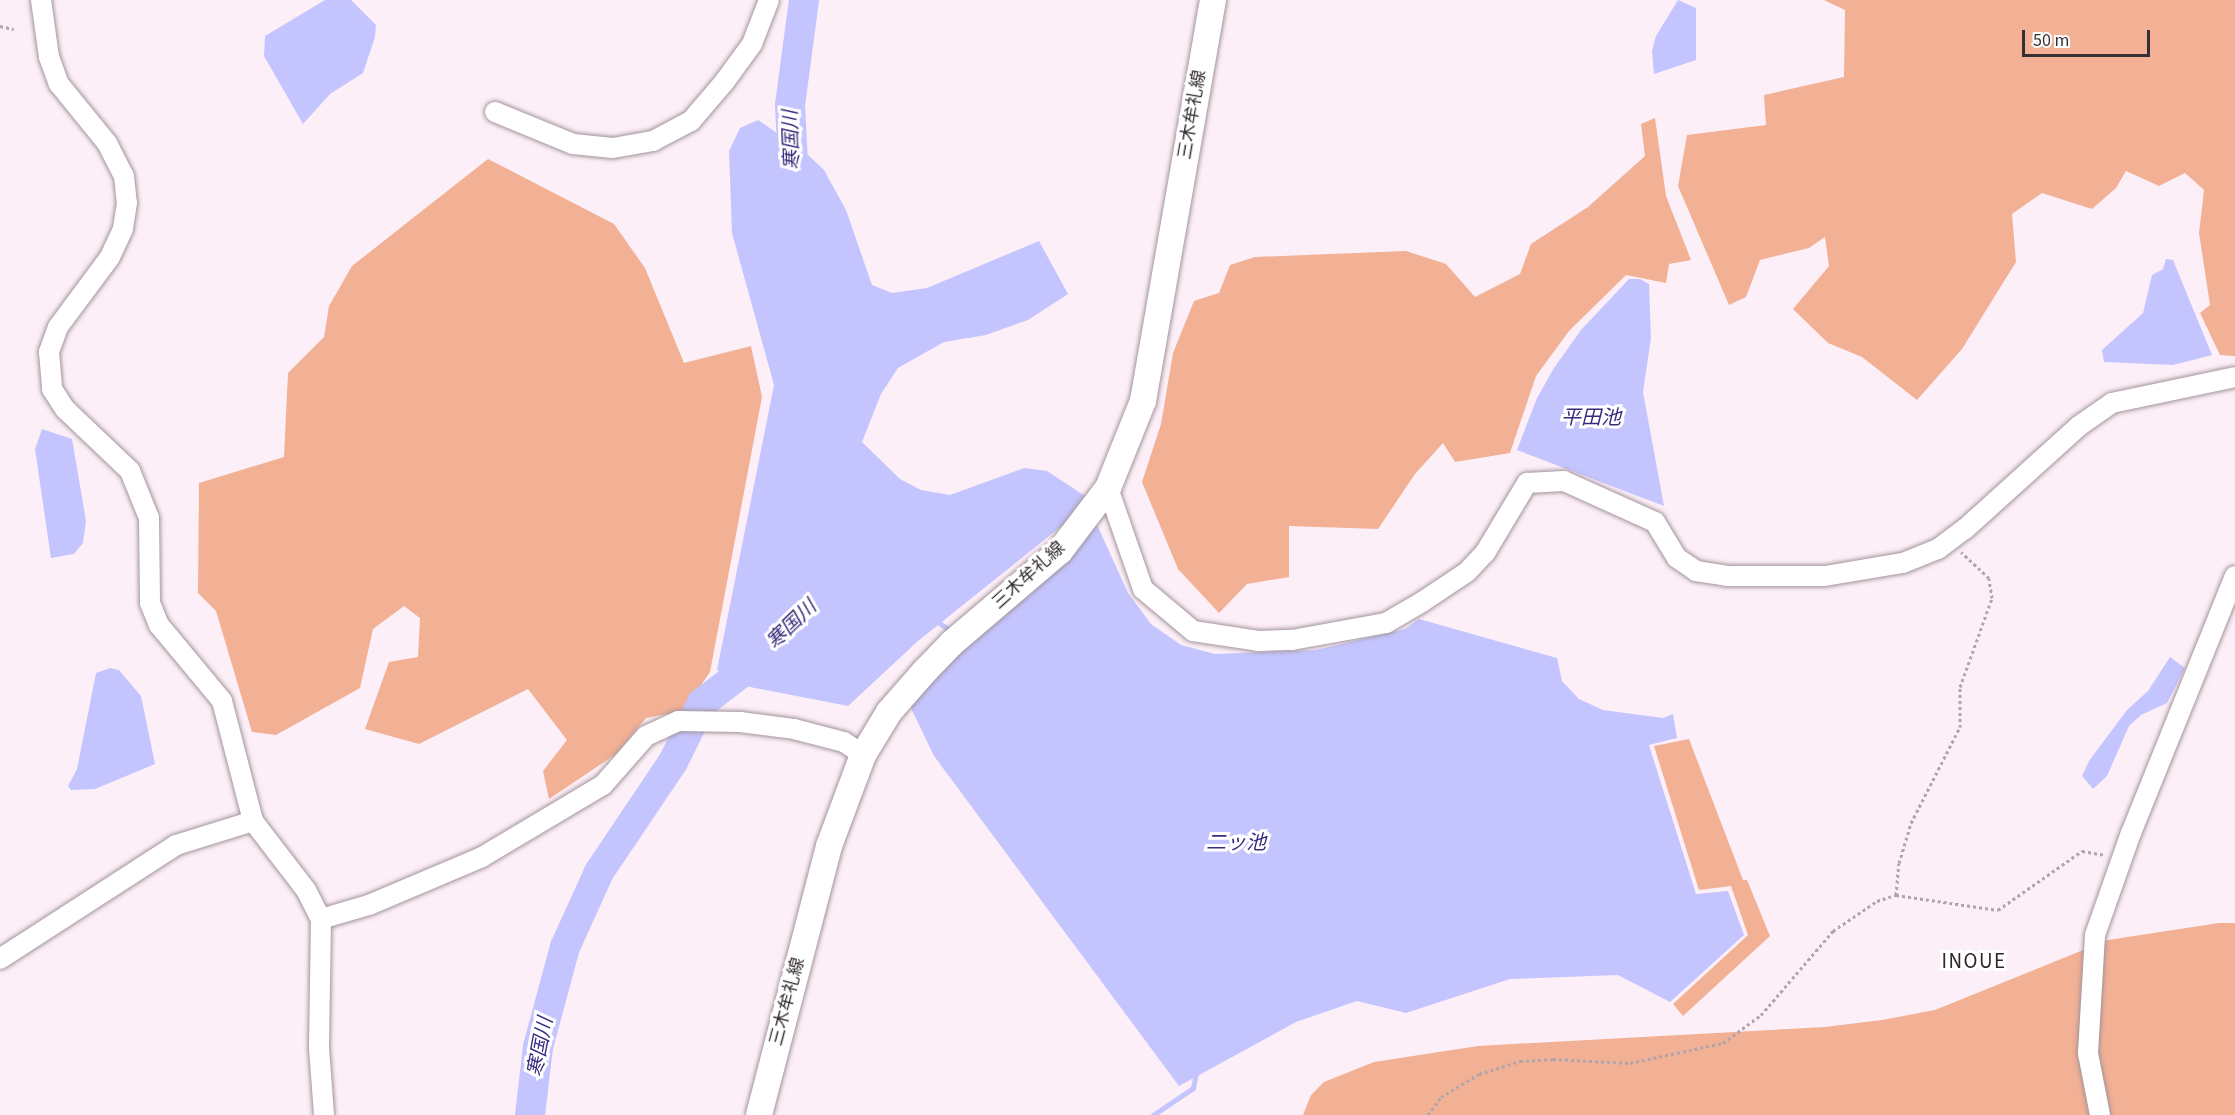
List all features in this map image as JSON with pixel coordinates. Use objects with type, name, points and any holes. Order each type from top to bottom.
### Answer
[{"type":"main road","name":"三木牟礼線","points":[[759,1115],[829,846],[868,746],[889,712],[924,671],[952,643],[1060,551],[1105,494],[1143,401],[1213,0]]},
{"type":"street","points":[[41,0],[49,57],[59,84],[107,143],[124,176],[127,203],[123,229],[110,257],[55,336],[49,352],[52,389],[65,409],[130,471],[148,518],[150,603],[159,625],[222,701],[253,821],[306,890],[321,919],[319,1048],[324,1115]]},
{"type":"street","points":[[495,112],[573,144],[613,148],[653,141],[691,121],[725,81],[752,44],[769,0]]},
{"type":"street","points":[[1105,494],[1143,589],[1193,631],[1258,641],[1334,635],[1386,623],[1422,603],[1467,572],[1485,553],[1527,483],[1564,481],[1655,522],[1677,558],[1696,571],[1726,576],[1825,576],[1877,569],[1903,563],[1949,541],[2079,426],[2112,404],[2134,396],[2235,377]]},
{"type":"street","points":[[2100,1115],[2090,1076],[2090,982],[2095,935],[2123,858],[2235,576]]},
{"type":"street","points":[[321,919],[369,905],[482,857],[603,784],[646,736],[678,721],[740,722],[794,729],[868,746]]},
{"type":"street","points":[[0,959],[176,845],[253,821]]},
{"type":"path","points":[[0,26],[14,28]]},
{"type":"path","points":[[1896,895],[1899,863],[1911,823],[1960,727],[1960,687],[1992,598],[1989,578],[1949,541]]},
{"type":"path","points":[[1428,1115],[1441,1097],[1479,1074],[1520,1061],[1553,1059],[1630,1063],[1723,1043],[1761,1015],[1833,931],[1877,901],[1896,895],[1998,910],[2082,851],[2123,858]]},
{"type":"shaded area","points":[[1824,0],[2235,0],[2235,356],[2220,355],[2200,313],[2210,305],[2199,233],[2204,190],[2185,173],[2159,186],[2126,171],[2116,188],[2092,209],[2042,193],[2012,214],[2016,262],[1962,349],[1917,400],[1862,357],[1828,343],[1793,309],[1829,266],[1825,237],[1809,248],[1760,260],[1746,297],[1729,305],[1678,186],[1687,135],[1766,125],[1764,95],[1844,77],[1845,10]]},
{"type":"shaded area","points":[[1655,118],[1666,196],[1691,260],[1669,264],[1666,283],[1626,275],[1569,331],[1536,376],[1510,453],[1455,462],[1443,443],[1415,474],[1378,529],[1289,526],[1289,577],[1247,584],[1219,613],[1178,569],[1142,482],[1161,424],[1173,353],[1194,301],[1219,293],[1230,265],[1255,257],[1406,251],[1446,264],[1475,297],[1520,274],[1531,244],[1588,207],[1645,156],[1641,124]]},
{"type":"shaded area","points":[[488,159],[614,224],[645,268],[684,363],[751,346],[762,397],[710,672],[683,711],[646,718],[616,754],[549,799],[543,771],[567,740],[528,689],[419,744],[365,729],[389,662],[418,657],[420,618],[404,606],[373,629],[360,688],[276,735],[252,732],[216,611],[198,593],[199,483],[284,457],[288,373],[324,337],[329,306],[352,266]]},
{"type":"shaded area","points":[[1689,739],[1743,880],[1747,880],[1770,936],[1683,1016],[1673,1004],[1748,935],[1731,886],[1699,890],[1654,746]]},
{"type":"shaded area","points":[[2219,923],[2235,923],[2235,1115],[1303,1115],[1311,1095],[1324,1082],[1374,1062],[1478,1046],[1825,1027],[1882,1020],[1935,1010],[2108,940]]},
{"type":"water","points":[[325,0],[351,0],[376,25],[375,37],[363,73],[330,94],[303,124],[264,56],[265,36]]},
{"type":"water","points":[[1678,0],[1696,8],[1696,60],[1654,74],[1652,51],[1656,36]]},
{"type":"water","points":[[758,120],[806,153],[824,170],[846,210],[872,285],[892,293],[927,288],[1039,241],[1068,294],[1028,320],[986,335],[944,342],[898,368],[881,394],[862,442],[900,479],[921,490],[950,495],[1024,468],[1047,471],[1085,496],[1063,525],[918,641],[848,706],[750,687],[717,670],[774,385],[732,233],[729,151],[740,128]]},
{"type":"water","points":[[2166,259],[2173,260],[2212,355],[2173,365],[2104,362],[2102,350],[2143,313],[2152,275],[2163,269]]},
{"type":"water","name":"平田池","points":[[1629,279],[1640,279],[1649,284],[1651,338],[1643,392],[1664,506],[1517,450],[1537,398],[1554,368],[1581,330]]},
{"type":"water","points":[[42,429],[72,439],[86,521],[83,543],[74,554],[51,558],[35,449]]},
{"type":"water","name":"二ッ池","points":[[1093,516],[1128,593],[1151,624],[1181,645],[1215,654],[1316,650],[1405,629],[1419,619],[1557,658],[1562,681],[1579,699],[1603,710],[1663,718],[1673,714],[1677,738],[1649,745],[1696,894],[1728,891],[1744,935],[1670,1002],[1618,975],[1510,979],[1406,1013],[1357,1001],[1296,1022],[1179,1086],[934,756],[907,700]]},
{"type":"water","points":[[2170,657],[2185,668],[2167,703],[2141,715],[2129,726],[2107,776],[2093,789],[2082,776],[2089,761],[2127,710],[2148,691]]},
{"type":"water","points":[[110,668],[119,670],[141,696],[155,764],[95,789],[71,790],[68,786],[77,769],[96,673]]},
{"type":"waterway","name":"寒国川","points":[[794,182],[790,105],[804,0]]},
{"type":"waterway","points":[[936,621],[953,632]]},
{"type":"waterway","name":"寒国川","points":[[530,1115],[538,1047],[565,947],[599,872],[673,762],[702,703],[766,654]]},
{"type":"waterway","points":[[1153,1115],[1193,1088],[1196,1072]]},
{"type":"district","name":"INOUE","points":[[1974,961]]}]
